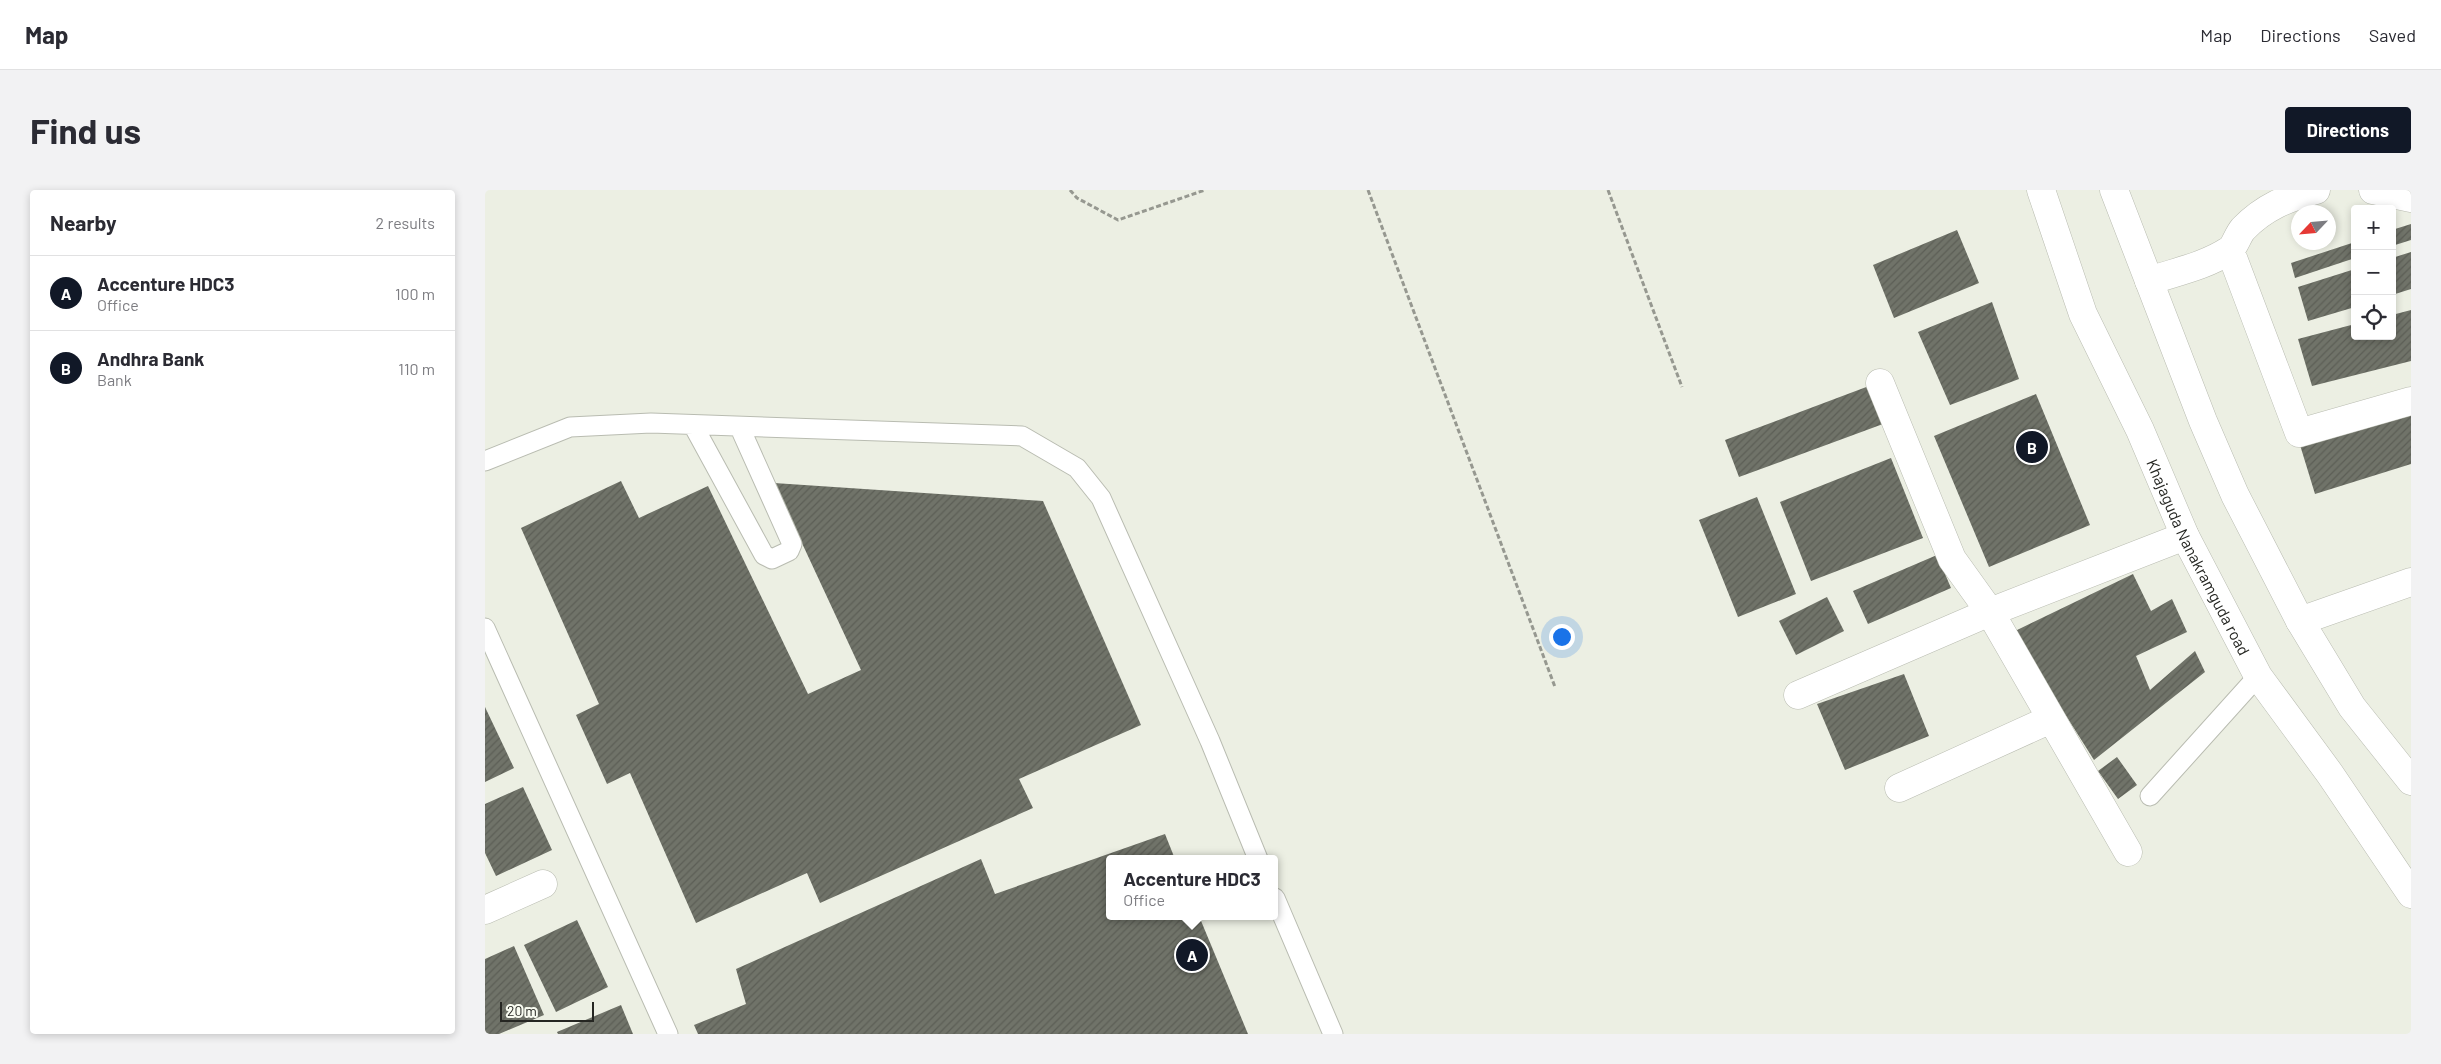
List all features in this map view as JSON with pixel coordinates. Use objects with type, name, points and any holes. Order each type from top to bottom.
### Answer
[{"type":"street","name":"Khajaguda Nanakramguda road","points":[[2041,190],[2083,314],[2140,430],[2185,536],[2258,676],[2330,774],[2411,894]]},
{"type":"street","points":[[2114,190],[2203,421],[2232,487],[2300,621],[2353,707],[2411,781]]},
{"type":"street","points":[[2149,281],[2213,259],[2230,250],[2241,232],[2263,211],[2287,198],[2316,190]]},
{"type":"street","points":[[2373,190],[2411,198]]},
{"type":"street","points":[[2230,250],[2299,433],[2411,401]]},
{"type":"street","points":[[1881,383],[1952,559],[1990,612],[2128,852]]},
{"type":"street","points":[[1798,695],[1990,612],[2185,536]]},
{"type":"street","points":[[2300,621],[2411,582]]},
{"type":"street","points":[[1899,788],[2051,719]]},
{"type":"street","points":[[485,910],[543,884]]},
{"type":"lane","points":[[485,461],[570,426],[651,423],[740,428],[1022,436],[1077,468],[1101,498],[1210,741],[1255,855]]},
{"type":"lane","points":[[693,425],[764,555],[772,559],[789,551],[793,544],[740,428]]},
{"type":"lane","points":[[485,628],[668,1034]]},
{"type":"lane","points":[[2150,796],[2258,676]]},
{"type":"lane","points":[[1278,905],[1333,1034]]},
{"type":"path","points":[[1070,190],[1077,198],[1118,220],[1205,190]]},
{"type":"path","points":[[1368,190],[1555,688]]},
{"type":"path","points":[[1608,190],[1682,387]]},
{"type":"building","points":[[2411,224],[2411,240],[2396,245],[2396,229]]},
{"type":"building","points":[[1957,230],[1979,283],[1894,318],[1873,265]]},
{"type":"building","points":[[2351,243],[2351,259],[2295,278],[2291,263],[2336,250],[2336,248]]},
{"type":"building","points":[[2411,252],[2411,289],[2396,294],[2396,257]]},
{"type":"building","points":[[2351,270],[2351,308],[2308,321],[2298,287]]},
{"type":"building","points":[[1992,302],[2019,379],[1950,405],[1918,332]]},
{"type":"building","points":[[2411,310],[2411,361],[2312,386],[2298,339],[2351,325],[2351,340],[2396,340],[2396,314]]},
{"type":"building","points":[[1869,386],[1883,424],[1739,477],[1725,440]]},
{"type":"building","points":[[2036,394],[2090,525],[1989,567],[1934,436]]},
{"type":"building","points":[[2411,411],[2411,464],[2315,494],[2300,445]]},
{"type":"building","points":[[1891,458],[1923,538],[1811,581],[1780,502]]},
{"type":"building","points":[[621,481],[639,518],[708,486],[808,694],[861,670],[774,483],[1043,501],[1141,725],[1019,779],[1033,808],[820,903],[807,873],[696,923],[630,773],[607,784],[576,715],[599,704],[521,528]]},
{"type":"building","points":[[1757,497],[1796,594],[1738,617],[1699,520]]},
{"type":"building","points":[[1937,555],[1951,588],[1868,624],[1853,591]]},
{"type":"building","points":[[2133,574],[2151,611],[2172,599],[2187,632],[2136,656],[2150,690],[2195,651],[2205,672],[2094,760],[2013,632]]},
{"type":"building","points":[[1827,597],[1844,631],[1796,655],[1779,621]]},
{"type":"building","points":[[1904,674],[1929,736],[1845,770],[1817,704]]},
{"type":"building","points":[[485,707],[514,768],[485,782]]},
{"type":"building","points":[[2117,757],[2137,785],[2118,799],[2098,771]]},
{"type":"building","points":[[523,787],[552,850],[496,876],[485,853],[485,804]]},
{"type":"building","points":[[1165,834],[1173,855],[1106,855],[1106,920],[1201,920],[1248,1034],[698,1034],[694,1025],[746,1004],[736,969],[981,859],[995,894]]},
{"type":"building","points":[[577,920],[608,987],[556,1012],[524,945]]},
{"type":"building","points":[[514,946],[544,1015],[499,1034],[485,1034],[485,959]]},
{"type":"building","points":[[621,1005],[633,1034],[558,1034],[557,1032]]},
{"type":"place","name":"Andhra Bank","points":[[2032,447]]},
{"type":"place","name":"Accenture HDC3","points":[[1192,955]]}]
